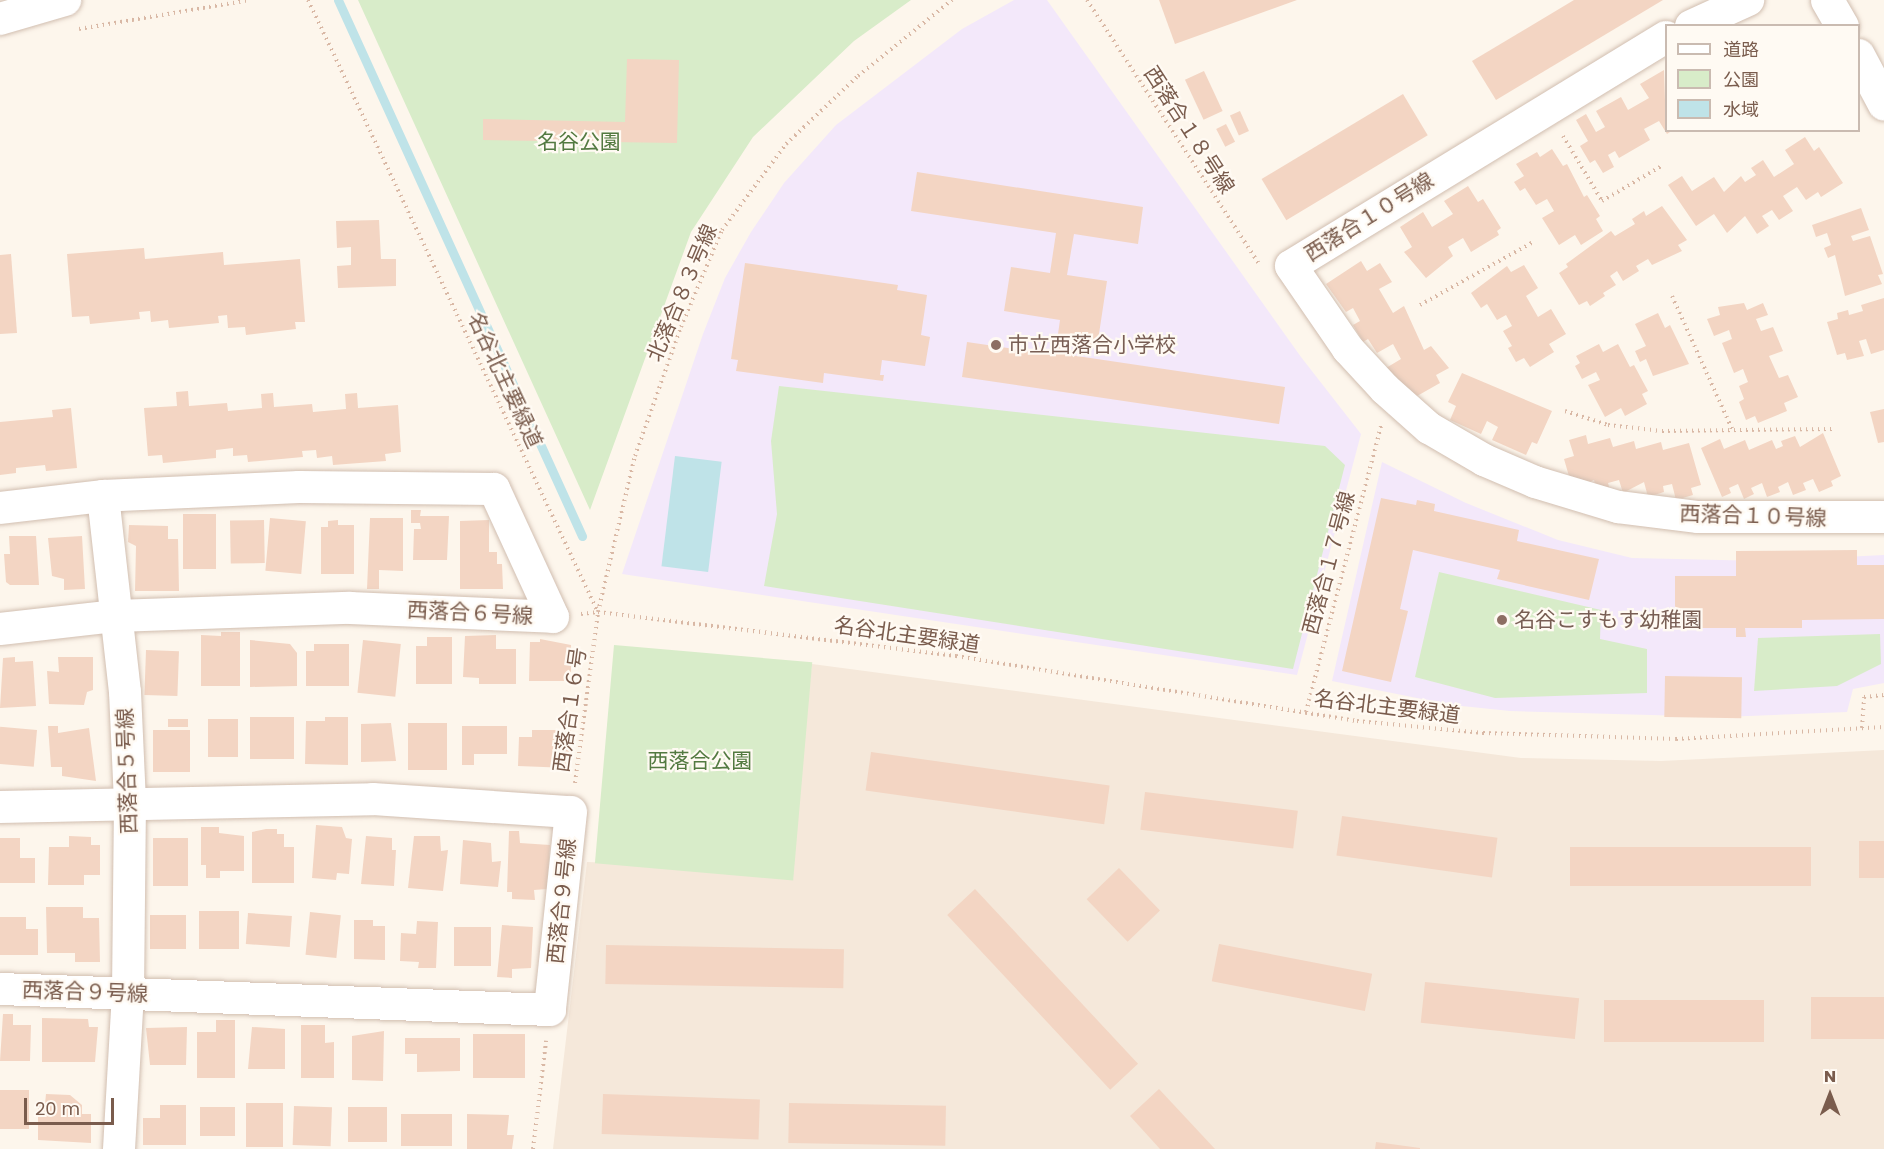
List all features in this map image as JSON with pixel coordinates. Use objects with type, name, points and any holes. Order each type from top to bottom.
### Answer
[{"type":"street","points":[[0,19],[65,0]]},
{"type":"street","points":[[1695,24],[1748,0]]},
{"type":"street","points":[[1827,0],[1841,24]]},
{"type":"street","name":"西落合１０号線","points":[[1665,38],[1291,266],[1348,349],[1429,428],[1484,460],[1546,487],[1618,507],[1698,517],[1884,517]]},
{"type":"street","points":[[1860,60],[1884,104]]},
{"type":"street","name":"西落合６号線","points":[[0,629],[116,616],[350,608],[553,617],[494,489],[299,487],[103,496]]},
{"type":"street","points":[[0,508],[103,496]]},
{"type":"street","name":"西落合５号線","points":[[103,496],[125,692],[130,802],[128,993],[119,1149]]},
{"type":"street","name":"西落合９号線","points":[[0,807],[130,802],[373,799],[571,812],[550,1011],[0,988]]},
{"type":"path","points":[[76,30],[250,0]]},
{"type":"path","name":"名谷北主要緑道","points":[[308,0],[598,612],[956,656],[1306,712],[1472,732],[1583,739],[1676,739],[1884,727]]},
{"type":"path","name":"北落合８３号線","points":[[598,612],[635,456],[681,327],[722,230],[786,144],[858,76],[952,0]]},
{"type":"path","name":"西落合１８号線","points":[[1087,0],[1267,276]]},
{"type":"path","points":[[1547,110],[1602,201],[1663,165]]},
{"type":"path","points":[[1420,305],[1533,242]]},
{"type":"path","points":[[1672,296],[1733,431]]},
{"type":"path","points":[[1565,411],[1608,425],[1662,431],[1835,429]]},
{"type":"path","name":"西落合１７号線","points":[[1306,712],[1382,422]]},
{"type":"path","name":"西落合１６号","points":[[571,812],[598,612]]},
{"type":"path","points":[[1862,728],[1864,697],[1884,695]]},
{"type":"path","points":[[533,1149],[550,1011]]},
{"type":"shaded area","name":"市立西落合小学校","points":[[1014,0],[1047,0],[1301,357],[1361,434],[1297,675],[622,574],[703,334],[725,278],[751,232],[784,183],[836,125],[962,29]]},
{"type":"shaded area","name":"名谷こすもす幼稚園","points":[[1382,462],[1466,503],[1558,540],[1632,558],[1765,561],[1884,555],[1884,683],[1853,689],[1847,712],[1723,717],[1510,711],[1452,705],[1332,681]]},
{"type":"shaded area","points":[[812,664],[1521,758],[1661,761],[1884,750],[1884,1149],[553,1149],[587,862],[789,868]]},
{"type":"green space","name":"名谷公園","points":[[358,0],[911,0],[854,41],[753,137],[691,232],[590,510]]},
{"type":"green space","points":[[779,386],[1325,446],[1345,465],[1293,669],[764,586],[777,514],[771,441]]},
{"type":"green space","points":[[1439,572],[1601,610],[1600,639],[1647,649],[1647,693],[1495,698],[1415,677]]},
{"type":"green space","points":[[1880,634],[1881,664],[1837,686],[1754,691],[1758,638]]},
{"type":"green space","name":"西落合公園","points":[[614,645],[812,662],[793,881],[595,863]]},
{"type":"water","points":[[675,456],[722,462],[708,572],[661,566]]},
{"type":"building","points":[[1159,0],[1297,0],[1175,44]]},
{"type":"building","points":[[1574,0],[1663,0],[1496,100],[1472,61]]},
{"type":"building","points":[[627,59],[679,60],[677,143],[483,140],[483,119],[625,122]]},
{"type":"building","points":[[1664,70],[1665,131],[1659,121],[1644,129],[1650,140],[1619,158],[1615,151],[1608,155],[1614,167],[1603,173],[1595,160],[1590,163],[1580,146],[1588,141],[1576,120],[1586,114],[1596,132],[1605,127],[1596,111],[1621,97],[1628,110],[1649,98],[1640,84]]},
{"type":"building","points":[[1204,71],[1223,111],[1204,120],[1185,80]]},
{"type":"building","points":[[1403,94],[1428,135],[1286,220],[1262,179]]},
{"type":"building","points":[[1240,111],[1249,131],[1239,136],[1230,115]]},
{"type":"building","points":[[1226,124],[1235,142],[1225,147],[1216,129]]},
{"type":"building","points":[[1805,137],[1814,151],[1819,147],[1843,183],[1821,197],[1818,192],[1806,200],[1797,187],[1783,196],[1793,211],[1779,220],[1772,210],[1762,216],[1769,226],[1757,234],[1745,216],[1727,233],[1714,214],[1696,226],[1668,185],[1682,176],[1692,191],[1714,177],[1724,192],[1741,176],[1745,182],[1756,175],[1751,168],[1763,160],[1774,177],[1794,164],[1785,150]]},
{"type":"building","points":[[1552,149],[1563,166],[1567,164],[1584,197],[1587,195],[1600,216],[1596,219],[1603,231],[1581,245],[1575,235],[1559,245],[1542,218],[1554,211],[1547,199],[1536,205],[1525,188],[1520,191],[1514,182],[1524,176],[1516,164],[1537,152],[1540,157]]},
{"type":"building","points":[[917,172],[1143,207],[1138,244],[1074,234],[1067,275],[1107,281],[1097,347],[1071,343],[1070,355],[1285,387],[1279,424],[962,377],[967,342],[1055,355],[1060,320],[1004,311],[1011,267],[1050,273],[1056,233],[911,211]]},
{"type":"building","points":[[1468,186],[1478,202],[1483,199],[1501,228],[1497,231],[1499,235],[1471,252],[1463,238],[1448,247],[1453,256],[1426,278],[1404,252],[1412,247],[1400,227],[1423,212],[1432,227],[1453,214],[1444,201]]},
{"type":"building","points":[[1662,206],[1687,240],[1678,245],[1682,251],[1652,265],[1648,259],[1636,266],[1639,271],[1623,281],[1617,271],[1610,276],[1616,285],[1603,293],[1605,296],[1590,306],[1587,301],[1579,305],[1559,273],[1568,267],[1566,264],[1611,231],[1615,236],[1635,224],[1632,219],[1644,211],[1646,216]]},
{"type":"building","points":[[1861,208],[1869,230],[1851,236],[1853,241],[1870,236],[1883,274],[1878,275],[1882,284],[1845,296],[1835,255],[1828,258],[1824,248],[1831,245],[1827,233],[1816,237],[1812,225]]},
{"type":"building","points":[[379,220],[381,259],[396,259],[396,286],[338,288],[337,266],[351,265],[351,247],[337,248],[336,221]]},
{"type":"building","points":[[144,248],[145,259],[223,252],[224,265],[300,259],[305,322],[295,322],[296,329],[246,335],[245,327],[228,328],[227,315],[218,316],[219,323],[169,328],[168,320],[151,322],[150,311],[139,312],[140,319],[90,324],[89,316],[72,317],[67,254]]},
{"type":"building","points":[[11,254],[17,333],[0,334],[0,255]]},
{"type":"building","points":[[1361,261],[1367,271],[1380,263],[1392,282],[1379,289],[1393,313],[1404,306],[1424,350],[1431,346],[1449,368],[1436,375],[1440,383],[1410,400],[1386,368],[1401,359],[1393,344],[1377,353],[1368,339],[1363,342],[1353,325],[1360,321],[1353,308],[1346,312],[1326,284]]},
{"type":"building","points":[[745,263],[898,285],[897,290],[927,295],[921,335],[930,337],[925,366],[882,360],[880,375],[884,375],[883,381],[824,373],[823,383],[736,371],[738,360],[731,359]]},
{"type":"building","points":[[1524,265],[1538,288],[1526,296],[1538,317],[1551,309],[1566,334],[1549,344],[1554,352],[1530,367],[1524,358],[1516,362],[1508,348],[1512,346],[1503,331],[1512,326],[1506,315],[1497,320],[1487,304],[1481,308],[1471,293],[1507,266],[1511,272]]},
{"type":"building","points":[[1884,298],[1884,350],[1871,354],[1866,339],[1859,341],[1864,356],[1847,360],[1845,353],[1837,355],[1827,322],[1838,319],[1837,313],[1848,310],[1849,315],[1863,311],[1861,305]]},
{"type":"building","points":[[1744,303],[1747,310],[1763,303],[1768,315],[1756,319],[1761,331],[1773,327],[1783,351],[1769,356],[1779,378],[1788,375],[1798,397],[1784,403],[1787,411],[1758,423],[1755,416],[1746,420],[1739,402],[1744,399],[1739,386],[1748,382],[1743,369],[1734,373],[1722,343],[1732,339],[1729,330],[1714,336],[1707,319],[1720,315],[1718,307]]},
{"type":"building","points":[[1658,313],[1665,328],[1670,325],[1689,364],[1653,376],[1646,359],[1640,362],[1635,351],[1646,346],[1635,324]]},
{"type":"building","points":[[1599,344],[1603,352],[1618,344],[1630,367],[1634,365],[1648,391],[1642,394],[1647,404],[1625,416],[1621,408],[1605,417],[1588,385],[1600,380],[1596,372],[1582,379],[1575,366],[1580,363],[1576,356]]},
{"type":"building","points":[[1462,373],[1552,411],[1537,444],[1532,442],[1526,455],[1492,440],[1498,427],[1487,421],[1481,434],[1450,420],[1456,406],[1448,402]]},
{"type":"building","points":[[188,391],[189,406],[227,403],[228,411],[262,408],[261,394],[273,393],[274,407],[312,404],[313,412],[346,409],[345,394],[357,393],[358,408],[398,405],[401,452],[385,454],[386,461],[333,465],[332,456],[317,458],[316,450],[302,451],[303,457],[248,462],[247,455],[233,456],[233,448],[216,450],[216,458],[163,463],[162,455],[148,456],[144,408],[177,406],[176,392]]},
{"type":"building","points":[[71,408],[77,468],[46,471],[45,465],[16,468],[16,473],[0,475],[0,422],[53,417],[52,410]]},
{"type":"building","points":[[1884,409],[1884,442],[1878,443],[1870,412]]},
{"type":"building","points":[[1823,433],[1841,476],[1831,481],[1833,486],[1819,492],[1813,479],[1803,483],[1806,490],[1793,495],[1788,482],[1778,487],[1780,492],[1767,497],[1762,483],[1751,488],[1754,494],[1744,499],[1738,484],[1729,488],[1731,493],[1722,497],[1701,448],[1720,439],[1724,449],[1745,440],[1749,450],[1772,440],[1776,449],[1783,446],[1781,441],[1795,436],[1800,447]]},
{"type":"building","points":[[1586,435],[1588,444],[1610,438],[1613,447],[1634,441],[1636,449],[1661,442],[1663,450],[1689,443],[1701,485],[1691,488],[1693,495],[1676,500],[1672,484],[1663,486],[1664,492],[1648,497],[1644,482],[1623,493],[1619,480],[1608,483],[1610,490],[1597,493],[1594,480],[1573,490],[1564,459],[1574,456],[1569,440]]},
{"type":"building","points":[[1381,498],[1416,505],[1417,500],[1435,504],[1434,511],[1519,530],[1517,541],[1599,559],[1589,600],[1497,579],[1500,570],[1413,550],[1400,609],[1408,611],[1391,682],[1342,671]]},
{"type":"building","points":[[411,510],[421,510],[420,516],[449,516],[447,560],[413,560],[414,529],[421,529],[420,523],[411,523]]},
{"type":"building","points":[[183,514],[216,514],[216,569],[183,569]]},
{"type":"building","points":[[270,518],[306,521],[301,574],[265,571]]},
{"type":"building","points":[[370,518],[403,518],[403,571],[379,570],[379,589],[367,589]]},
{"type":"building","points":[[264,520],[265,563],[231,564],[230,521]]},
{"type":"building","points":[[338,520],[338,525],[354,525],[354,574],[321,574],[321,527],[328,527],[328,521]]},
{"type":"building","points":[[489,520],[489,552],[497,552],[497,564],[502,564],[503,589],[460,589],[460,521]]},
{"type":"building","points":[[129,525],[168,526],[168,539],[178,539],[179,591],[135,591],[136,546],[128,542]]},
{"type":"building","points":[[9,536],[36,536],[39,585],[10,585],[6,582],[4,554],[10,554]]},
{"type":"building","points":[[82,536],[85,589],[64,590],[64,579],[52,576],[48,538]]},
{"type":"building","points":[[1857,550],[1857,565],[1884,565],[1884,619],[1802,620],[1802,628],[1745,628],[1746,637],[1736,637],[1736,628],[1675,628],[1675,576],[1736,576],[1736,551]]},
{"type":"building","points":[[221,632],[240,632],[240,686],[201,686],[201,635],[221,636]]},
{"type":"building","points":[[496,635],[496,649],[516,649],[516,684],[479,684],[479,678],[463,677],[465,636]]},
{"type":"building","points":[[427,637],[452,637],[452,684],[416,684],[416,646],[427,646]]},
{"type":"building","points":[[540,639],[571,645],[571,681],[529,681],[530,642],[540,642]]},
{"type":"building","points":[[250,640],[290,644],[297,653],[297,686],[250,687]]},
{"type":"building","points":[[363,640],[401,644],[395,697],[357,693]]},
{"type":"building","points":[[314,644],[349,644],[349,686],[306,686],[306,651],[314,651]]},
{"type":"building","points":[[146,650],[179,651],[177,696],[144,695]]},
{"type":"building","points":[[15,657],[15,662],[33,661],[36,706],[0,708],[3,658]]},
{"type":"building","points":[[58,657],[93,657],[93,690],[87,692],[84,705],[49,704],[47,671],[59,672]]},
{"type":"building","points":[[1665,676],[1742,677],[1741,718],[1664,717]]},
{"type":"building","points":[[250,717],[294,717],[294,759],[250,759]]},
{"type":"building","points":[[325,717],[348,717],[348,765],[305,764],[306,721],[325,721]]},
{"type":"building","points":[[168,719],[188,719],[188,727],[168,727]]},
{"type":"building","points":[[208,719],[238,719],[238,757],[208,757]]},
{"type":"building","points":[[391,723],[396,761],[361,762],[361,724]]},
{"type":"building","points":[[408,723],[447,723],[447,770],[408,770]]},
{"type":"building","points":[[48,726],[58,726],[58,733],[89,728],[96,781],[62,776],[62,767],[51,767]]},
{"type":"building","points":[[462,726],[507,726],[507,754],[474,754],[474,765],[462,765]]},
{"type":"building","points":[[0,727],[37,730],[34,767],[0,764]]},
{"type":"building","points":[[153,730],[190,730],[190,772],[153,772]]},
{"type":"building","points":[[532,730],[571,730],[569,768],[518,766],[519,737],[532,737]]},
{"type":"building","points":[[871,752],[1110,786],[1104,824],[866,791]]},
{"type":"building","points":[[1145,792],[1298,811],[1293,848],[1140,830]]},
{"type":"building","points":[[1342,816],[1497,838],[1492,877],[1336,856]]},
{"type":"building","points":[[316,825],[342,827],[346,838],[352,839],[349,874],[337,873],[336,880],[312,878]]},
{"type":"building","points":[[201,827],[219,827],[219,833],[244,836],[244,871],[220,871],[220,878],[206,878],[206,865],[201,865]]},
{"type":"building","points":[[277,829],[277,834],[284,834],[284,847],[294,847],[294,883],[252,883],[252,832]]},
{"type":"building","points":[[509,831],[519,831],[520,843],[550,845],[547,889],[534,890],[535,900],[512,899],[512,892],[507,892]]},
{"type":"building","points":[[69,836],[91,837],[91,845],[100,845],[100,875],[84,875],[84,885],[48,885],[49,847],[69,847]]},
{"type":"building","points":[[366,836],[392,838],[392,850],[396,850],[394,886],[361,884]]},
{"type":"building","points":[[414,836],[440,836],[441,851],[448,850],[443,891],[408,888]]},
{"type":"building","points":[[0,838],[20,838],[20,858],[35,858],[35,883],[0,883]]},
{"type":"building","points":[[153,838],[188,838],[188,886],[153,886]]},
{"type":"building","points":[[463,840],[491,843],[492,862],[501,861],[498,887],[460,884]]},
{"type":"building","points":[[1859,841],[1884,841],[1884,878],[1859,878]]},
{"type":"building","points":[[1570,847],[1811,847],[1811,886],[1570,886]]},
{"type":"building","points":[[1119,868],[1160,910],[1128,942],[1087,899]]},
{"type":"building","points":[[975,889],[1138,1064],[1110,1090],[947,915]]},
{"type":"building","points":[[46,907],[83,907],[83,918],[99,918],[100,962],[75,962],[75,953],[47,953]]},
{"type":"building","points":[[199,911],[239,911],[239,949],[199,949]]},
{"type":"building","points":[[310,912],[341,915],[336,958],[306,955]]},
{"type":"building","points":[[248,913],[292,916],[290,947],[246,944]]},
{"type":"building","points":[[150,915],[186,915],[186,949],[150,949]]},
{"type":"building","points":[[0,917],[26,917],[26,929],[38,929],[38,955],[0,955]]},
{"type":"building","points":[[354,920],[373,920],[373,926],[385,926],[385,960],[354,959]]},
{"type":"building","points":[[417,921],[438,922],[436,968],[418,968],[419,962],[400,961],[401,933],[416,934]]},
{"type":"building","points":[[502,925],[533,927],[531,968],[512,969],[512,978],[497,977]]},
{"type":"building","points":[[454,927],[491,927],[491,966],[454,966]]},
{"type":"building","points":[[1219,944],[1372,974],[1365,1011],[1212,981]]},
{"type":"building","points":[[606,945],[844,949],[843,988],[605,984]]},
{"type":"building","points":[[1425,982],[1579,998],[1575,1039],[1421,1023]]},
{"type":"building","points":[[1811,997],[1884,997],[1884,1039],[1811,1039]]},
{"type":"building","points":[[1604,1000],[1764,1000],[1764,1042],[1604,1042]]},
{"type":"building","points":[[3,1014],[13,1014],[13,1025],[31,1025],[30,1061],[0,1061]]},
{"type":"building","points":[[42,1018],[88,1019],[89,1027],[98,1027],[95,1062],[42,1062]]},
{"type":"building","points":[[216,1020],[235,1020],[235,1078],[197,1078],[197,1032],[216,1032]]},
{"type":"building","points":[[301,1025],[325,1025],[325,1043],[334,1042],[334,1078],[301,1078]]},
{"type":"building","points":[[187,1027],[186,1065],[150,1065],[146,1028]]},
{"type":"building","points":[[252,1027],[285,1029],[285,1069],[248,1069]]},
{"type":"building","points":[[384,1031],[383,1081],[352,1080],[352,1036]]},
{"type":"building","points":[[473,1034],[525,1034],[525,1078],[473,1078]]},
{"type":"building","points":[[405,1038],[460,1038],[460,1071],[417,1072],[417,1054],[405,1054]]},
{"type":"building","points":[[1159,1089],[1215,1149],[1160,1149],[1130,1116]]},
{"type":"building","points":[[0,1090],[29,1090],[29,1129],[0,1129]]},
{"type":"building","points":[[46,1094],[70,1095],[82,1105],[82,1114],[91,1114],[91,1143],[38,1140],[38,1104],[45,1104]]},
{"type":"building","points":[[603,1094],[760,1099],[759,1139],[602,1134]]},
{"type":"building","points":[[246,1103],[283,1103],[283,1147],[246,1147]]},
{"type":"building","points":[[789,1103],[946,1106],[945,1146],[788,1143]]},
{"type":"building","points":[[160,1105],[186,1105],[186,1145],[143,1145],[143,1118],[160,1118]]},
{"type":"building","points":[[294,1106],[332,1107],[331,1146],[293,1145]]},
{"type":"building","points":[[200,1107],[235,1107],[235,1136],[200,1136]]},
{"type":"building","points":[[348,1107],[387,1107],[387,1142],[348,1142]]},
{"type":"building","points":[[401,1114],[452,1114],[452,1146],[401,1146]]},
{"type":"building","points":[[467,1114],[509,1115],[507,1135],[514,1135],[512,1149],[467,1149]]},
{"type":"building","points":[[1376,1142],[1420,1148],[1420,1149],[1375,1149]]},
{"type":"waterway","points":[[338,0],[582,536]]},
{"type":"place","name":"市立西落合小学校","points":[[996,345]]},
{"type":"place","name":"名谷こすもす幼稚園","points":[[1502,620]]}]
